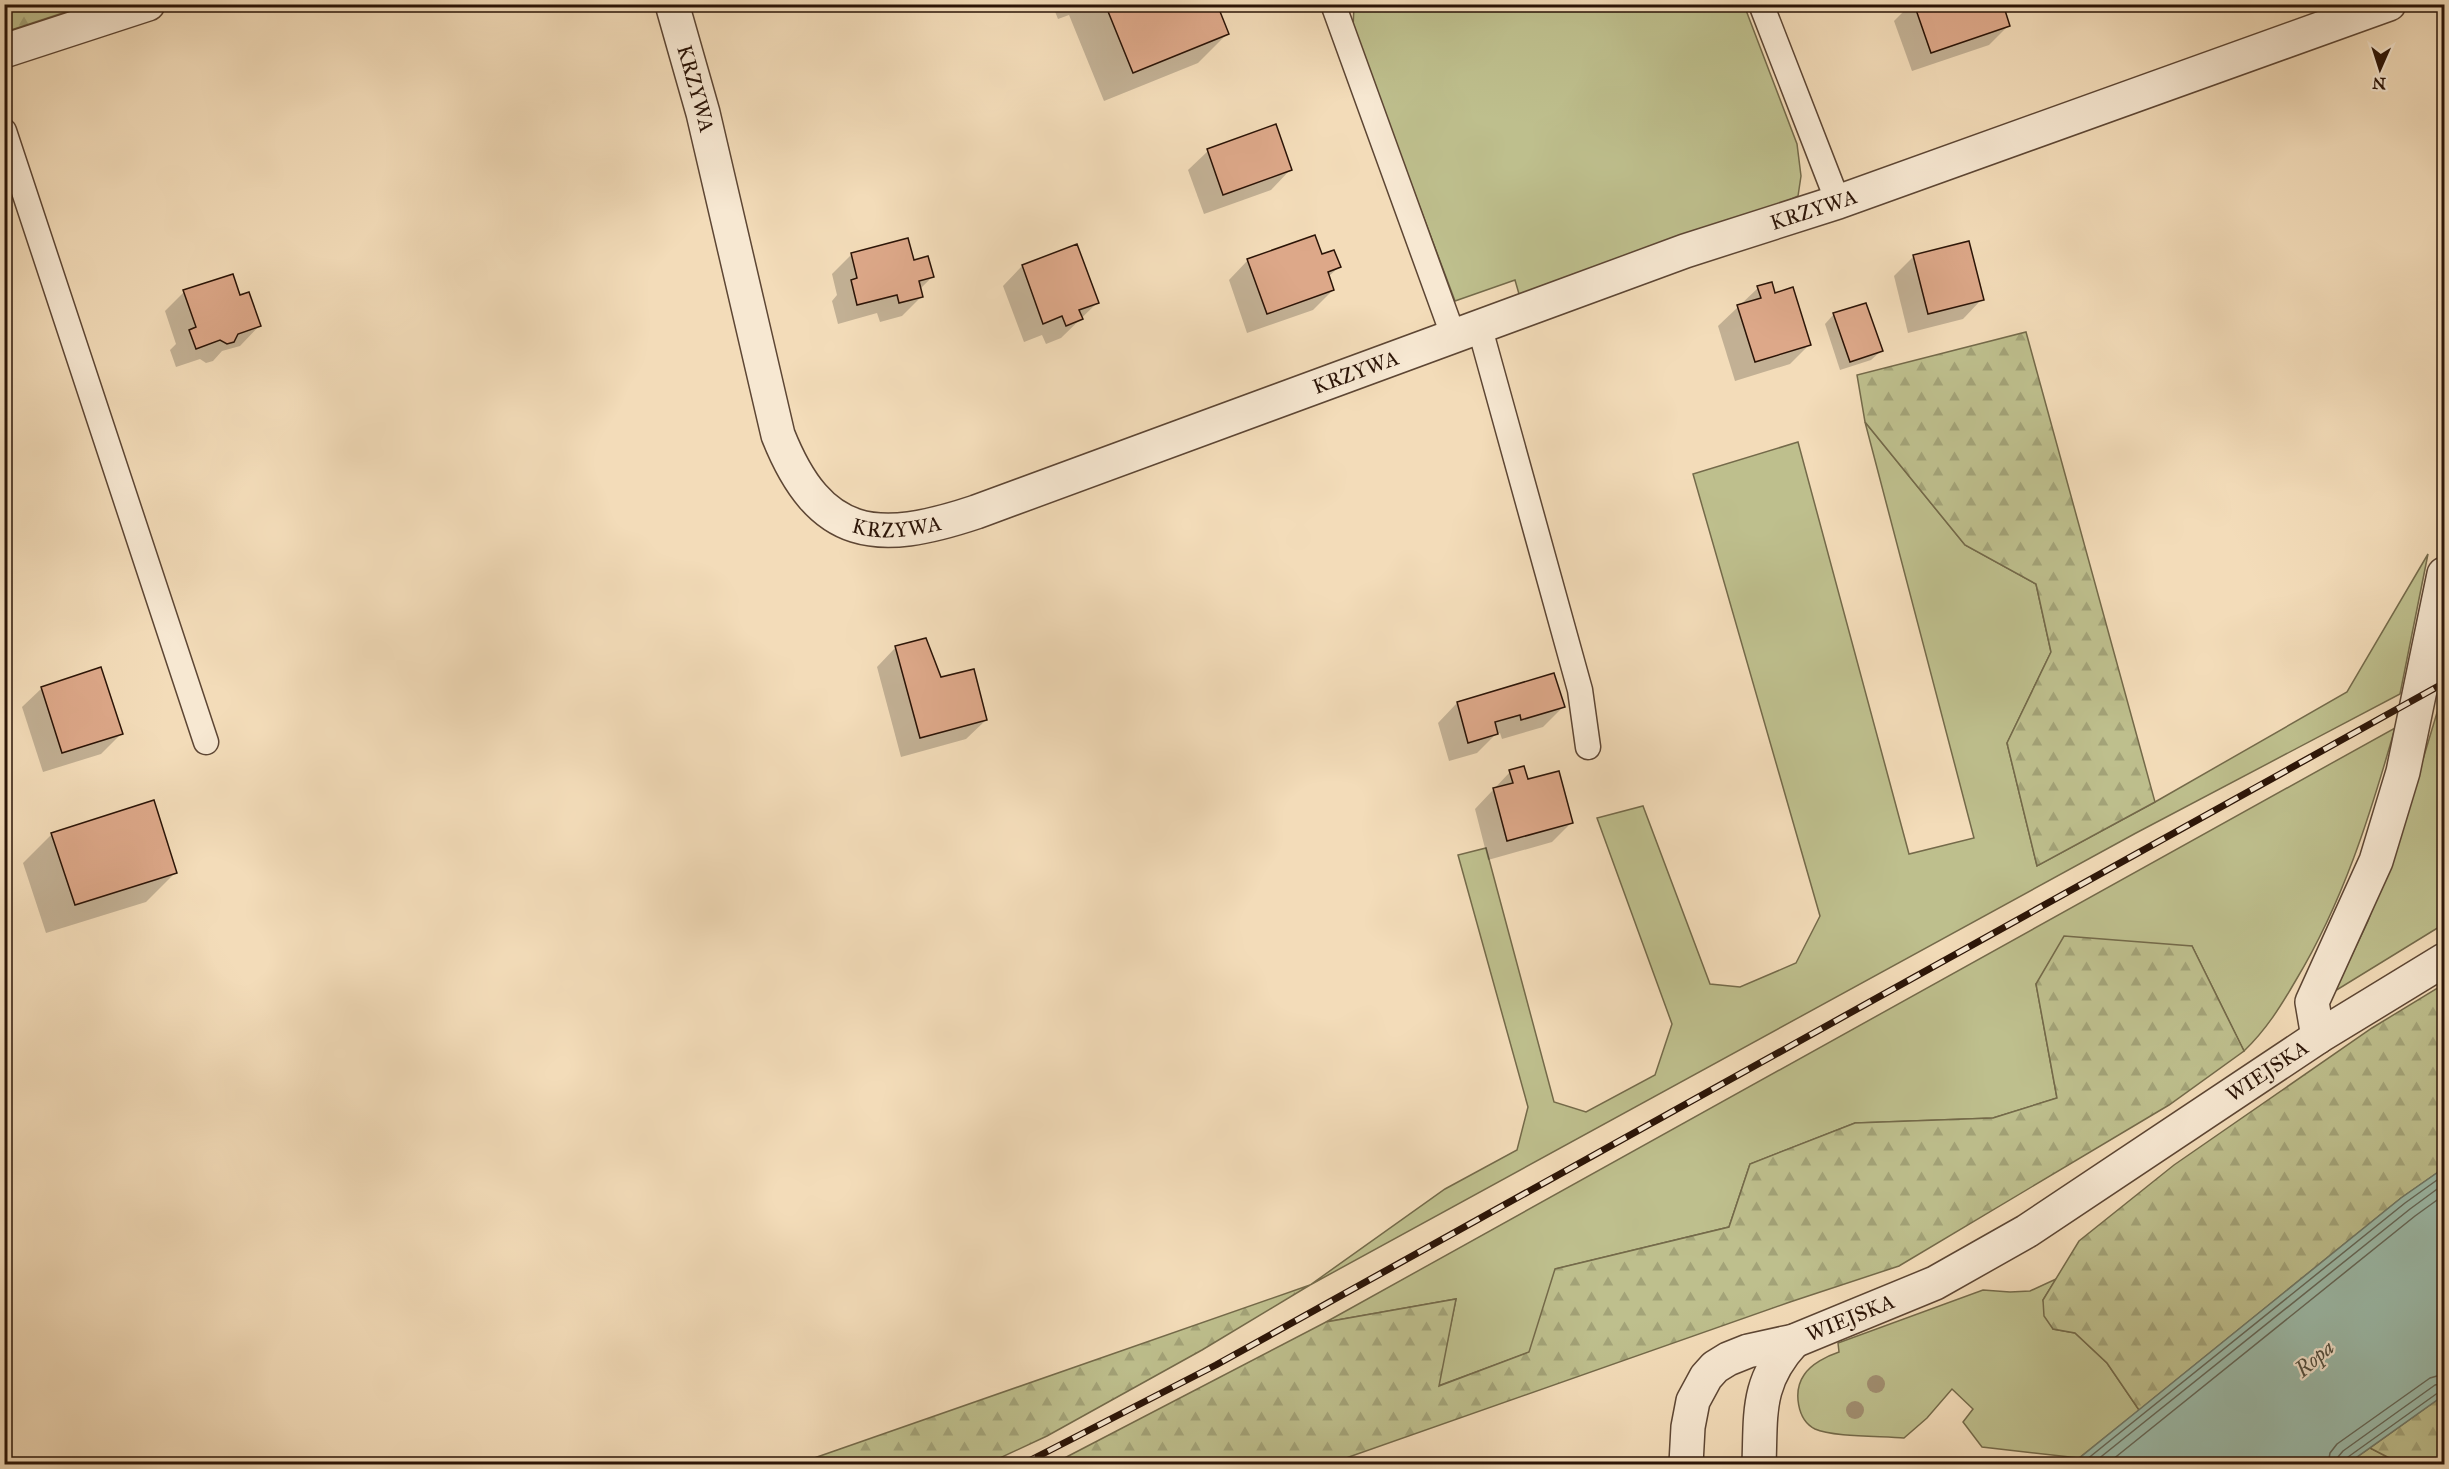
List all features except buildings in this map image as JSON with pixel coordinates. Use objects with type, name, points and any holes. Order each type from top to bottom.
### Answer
[{"type":"street","points":[[4,51],[148,4]]},
{"type":"street","name":"KRZYWA","points":[[672,4],[703,113],[778,435],[800,480],[821,507],[837,519],[872,530],[894,531],[943,523],[1685,251],[1838,202],[2389,4]]},
{"type":"street","name":"WIEJSKA","points":[[1686,1464],[1693,1401],[1706,1377],[1728,1359],[1794,1341],[1935,1283],[1981,1258],[2027,1231],[2318,1037],[2312,1002],[2376,861],[2403,772],[2440,615],[2445,574]]},
{"type":"street","points":[[2318,1037],[2445,960]]},
{"type":"street","name":"WIEJSKA","points":[[1759,1464],[1763,1392],[1773,1367],[1794,1341]]},
{"type":"lane","points":[[1333,4],[1466,330],[1580,690],[1588,747]]},
{"type":"lane","points":[[1761,4],[1838,202]]},
{"type":"lane","points":[[4,131],[206,742]]},
{"type":"green space","points":[[5,4],[87,4],[87,5],[5,32]]},
{"type":"green space","points":[[1354,5],[1744,5],[1797,144],[1801,176],[1798,196],[1733,226],[1521,301],[1515,280],[1455,301],[1353,29]]},
{"type":"green space","points":[[2026,332],[2155,802],[2037,866],[2007,743],[2051,652],[2036,584],[1965,545],[1865,422],[1857,375]]},
{"type":"green space","points":[[1865,422],[1965,545],[2036,584],[2051,652],[2007,743],[2037,866],[2155,802],[2347,692],[2428,554],[2400,694],[2136,833],[1310,1285],[1445,1189],[1517,1150],[1528,1107],[1458,855],[1486,848],[1554,1102],[1586,1112],[1655,1075],[1672,1024],[1597,818],[1643,806],[1710,984],[1740,987],[1796,963],[1820,916],[1693,474],[1798,442],[1909,854],[1974,838]]},
{"type":"green space","points":[[2444,703],[2444,924],[2335,991],[2368,921],[2403,826],[2439,706]]},
{"type":"green space","points":[[2395,728],[2354,858],[2328,920],[2279,1008],[2244,1051],[2192,946],[2036,984],[2057,1098],[1993,1118],[1855,1123],[1750,1164],[1729,1227],[1556,1269],[1530,1352],[1438,1386],[1456,1299],[1326,1322]]},
{"type":"green space","points":[[2064,936],[2192,946],[2244,1051],[2169,1105],[1899,1266],[1329,1464],[1053,1464],[1326,1322],[1456,1299],[1439,1386],[1529,1352],[1555,1269],[1729,1227],[1750,1164],[1855,1123],[1993,1118],[2057,1098],[2036,984]]},
{"type":"green space","points":[[2444,984],[2444,1168],[2401,1198],[2139,1410],[2107,1363],[2075,1333],[2053,1329],[2044,1316],[2043,1300],[2079,1241],[2174,1165],[2372,1028]]},
{"type":"green space","points":[[2056,1279],[2043,1300],[2053,1329],[2075,1333],[2107,1363],[2139,1410],[2079,1458],[1982,1447],[1963,1422],[1973,1409],[1952,1389],[1927,1418],[1904,1438],[1823,1432],[1809,1425],[1804,1419],[1798,1397],[1804,1375],[1824,1358],[1839,1352],[1838,1343],[1983,1290],[2030,1291]]},
{"type":"green space","points":[[1310,1285],[1202,1350],[1047,1436],[987,1464],[797,1464]]},
{"type":"green space","points":[[2444,1395],[2444,1464],[2401,1464],[2370,1448]]},
{"type":"green space","points":[[2370,1448],[2401,1464],[2347,1464]]},
{"type":"water","name":"Ropa","points":[[2444,1168],[2444,1395],[2347,1464],[2072,1464],[2401,1198]]},
{"type":"railway","points":[[1023,1464],[1216,1365],[2444,683]]}]
